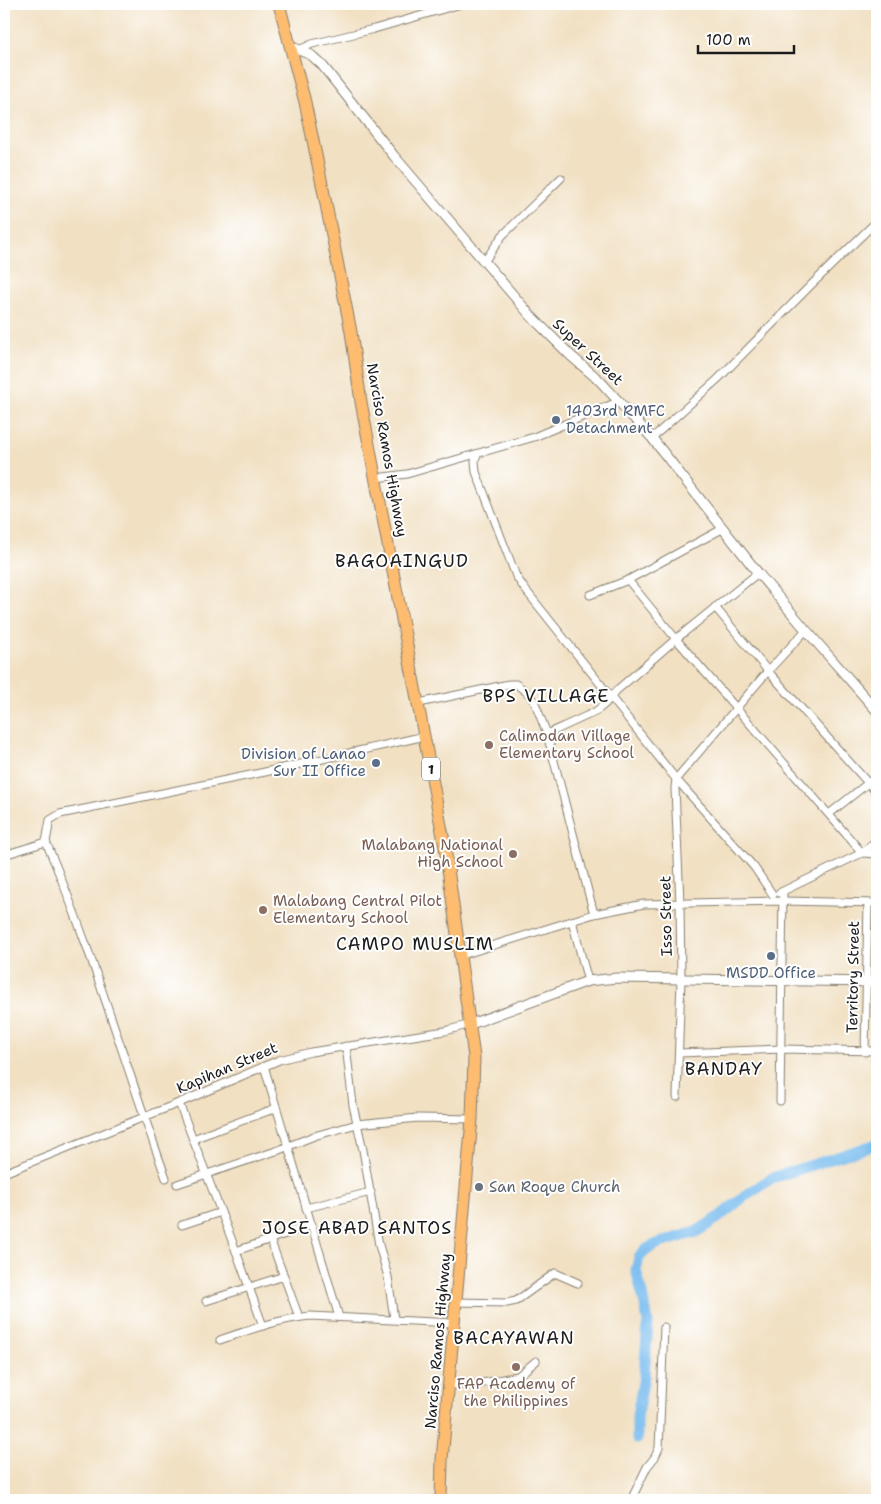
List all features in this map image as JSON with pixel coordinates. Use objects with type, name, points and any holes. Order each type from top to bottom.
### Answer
[{"type":"highway","name":"Narciso Ramos Highway","points":[[279,4],[295,48],[351,332],[361,402],[445,847],[459,956],[471,1024],[474,1057],[472,1119],[441,1500]]},
{"type":"street","points":[[295,48],[374,29],[461,4]]},
{"type":"street","name":"Super Street","points":[[295,48],[311,55],[322,66],[394,156],[531,316],[564,350],[620,401],[652,438],[758,573],[877,711]]},
{"type":"street","points":[[484,262],[502,236],[561,178]]},
{"type":"street","points":[[652,438],[718,379],[877,221]]},
{"type":"street","points":[[376,478],[407,474],[545,434],[620,401]]},
{"type":"street","points":[[476,454],[476,472],[516,576],[541,611],[609,697],[676,779],[754,867],[773,895]]},
{"type":"street","points":[[590,596],[628,580],[724,528]]},
{"type":"street","points":[[547,734],[602,707],[609,697],[676,639],[758,573]]},
{"type":"street","points":[[628,580],[676,639],[862,852],[877,854]]},
{"type":"street","points":[[715,607],[768,671],[877,793]]},
{"type":"street","points":[[676,779],[768,671],[806,630]]},
{"type":"street","points":[[419,703],[509,684],[516,684],[529,694],[535,703],[547,734],[594,914]]},
{"type":"street","points":[[166,1178],[104,993],[78,921],[46,842],[50,820],[60,814],[282,769],[425,736]]},
{"type":"street","points":[[829,814],[877,776]]},
{"type":"street","name":"Isso Street","points":[[676,779],[681,979],[677,1096]]},
{"type":"street","points":[[762,901],[862,852],[877,840]]},
{"type":"street","points":[[4,855],[46,842]]},
{"type":"street","points":[[780,1101],[783,892]]},
{"type":"street","points":[[459,956],[594,914],[644,904],[784,900],[877,903]]},
{"type":"street","name":"Territory Street","points":[[865,1052],[868,903]]},
{"type":"street","points":[[572,921],[588,981]]},
{"type":"street","points":[[471,1024],[588,981],[617,978],[877,982]]},
{"type":"street","name":"Kapihan Street","points":[[4,1173],[180,1103],[264,1066],[294,1056],[445,1031],[471,1024]]},
{"type":"street","points":[[346,1046],[357,1124],[394,1319]]},
{"type":"street","points":[[678,1053],[782,1049],[877,1051]]},
{"type":"street","points":[[264,1066],[339,1317]]},
{"type":"street","points":[[180,1103],[262,1326]]},
{"type":"street","points":[[194,1139],[276,1108]]},
{"type":"street","points":[[177,1184],[314,1136],[357,1124],[418,1118],[472,1119]]},
{"type":"street","points":[[306,1208],[371,1192]]},
{"type":"street","points":[[182,1225],[221,1212]]},
{"type":"street","points":[[236,1251],[312,1225]]},
{"type":"street","points":[[270,1239],[299,1317]]},
{"type":"street","points":[[456,1302],[516,1301],[555,1273],[578,1283]]},
{"type":"street","points":[[206,1301],[284,1276]]},
{"type":"street","points":[[220,1340],[262,1326],[299,1317],[394,1319],[454,1323]]},
{"type":"street","points":[[630,1500],[647,1467],[656,1457],[659,1448],[664,1327]]},
{"type":"street","points":[[450,1385],[473,1385],[518,1376],[536,1361]]},
{"type":"waterway","points":[[637,1439],[637,1416],[644,1376],[648,1323],[636,1270],[639,1258],[645,1250],[657,1244],[696,1232],[772,1178],[877,1144]]},
{"type":"place","name":"1403rd RMFC Detachment","points":[[556,420]]},
{"type":"place","name":"Calimodan Village Elementary School","points":[[489,745]]},
{"type":"place","name":"Division of Lanao Sur II Office","points":[[376,763]]},
{"type":"place","name":"Malabang National High School","points":[[513,854]]},
{"type":"place","name":"Malabang Central Pilot Elementary School","points":[[263,910]]},
{"type":"place","name":"MSDD Office","points":[[771,956]]},
{"type":"place","name":"San Roque Church","points":[[479,1187]]},
{"type":"place","name":"FAP Academy of the Philippines","points":[[516,1367]]},
{"type":"district","name":"BAGOAINGUD","points":[[402,561]]},
{"type":"district","name":"BPS VILLAGE","points":[[546,696]]},
{"type":"district","name":"CAMPO MUSLIM","points":[[415,944]]},
{"type":"district","name":"BANDAY","points":[[724,1069]]},
{"type":"district","name":"JOSE ABAD SANTOS","points":[[357,1228]]},
{"type":"district","name":"BACAYAWAN","points":[[514,1338]]}]
